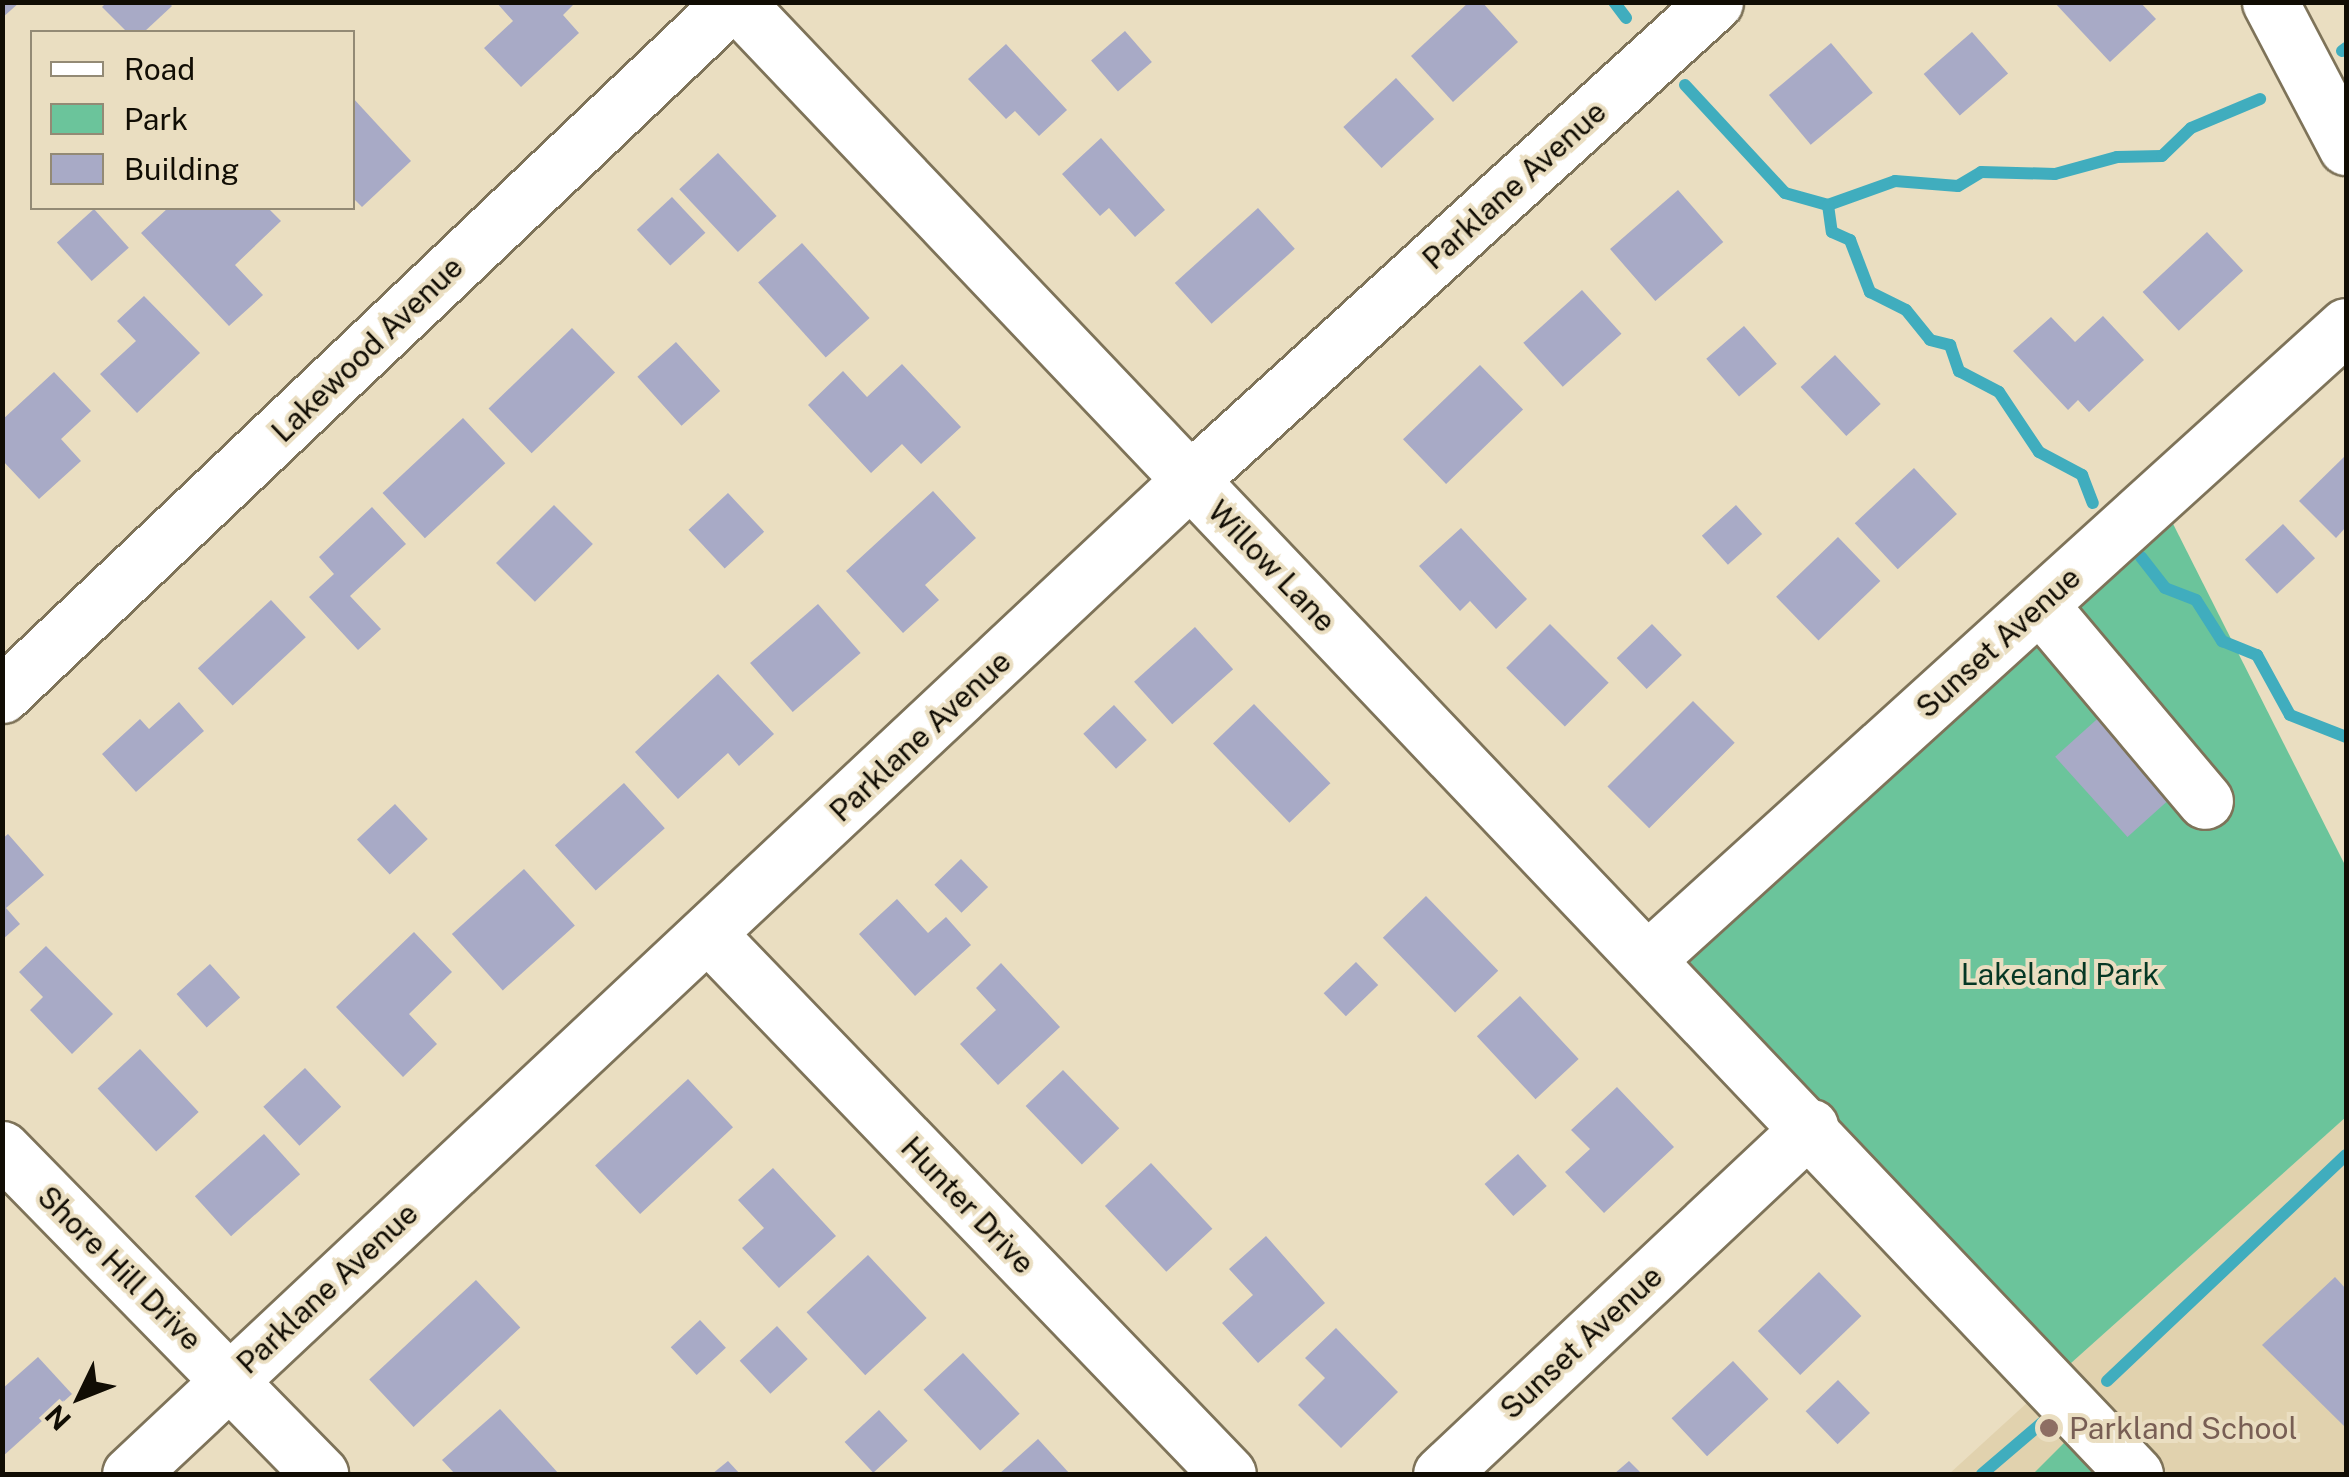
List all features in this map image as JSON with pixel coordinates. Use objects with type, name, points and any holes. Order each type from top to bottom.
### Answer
[{"type":"street","name":"Willow Lane","points":[[734,2],[1649,958],[2123,1460]]},
{"type":"street","name":"Lakewood Avenue","points":[[2,695],[734,2]]},
{"type":"street","name":"Parklane Avenue","points":[[130,1474],[1190,480],[1715,2]]},
{"type":"street","points":[[2270,2],[2346,148]]},
{"type":"street","name":"Sunset Avenue","points":[[1649,958],[2346,326]]},
{"type":"street","points":[[2040,605],[2205,801]]},
{"type":"street","name":"Hunter Drive","points":[[708,935],[1228,1474]]},
{"type":"street","name":"Sunset Avenue","points":[[1440,1474],[1810,1127]]},
{"type":"street","name":"Shore Hill Drive","points":[[2,1149],[320,1474]]},
{"type":"shaded area","points":[[2346,1117],[2346,1474],[1949,1474],[2051,1381]]},
{"type":"green space","name":"Lakeland Park","points":[[2159,496],[2346,867],[2346,1117],[2051,1381],[1649,958]]},
{"type":"green space","points":[[2067,1440],[2103,1474],[2033,1474]]},
{"type":"building","points":[[2,2],[20,2],[2,18]]},
{"type":"building","points":[[107,2],[168,2],[172,6],[146,30],[125,30],[102,7]]},
{"type":"building","points":[[496,2],[573,5],[563,15],[579,33],[521,87],[484,48],[513,21]]},
{"type":"building","points":[[1469,2],[1482,2],[1518,42],[1453,102],[1411,56]]},
{"type":"building","points":[[2054,2],[2140,2],[2156,19],[2110,62]]},
{"type":"building","points":[[1125,31],[1152,62],[1118,91],[1091,61]]},
{"type":"building","points":[[1972,32],[2008,74],[1960,115],[1924,74]]},
{"type":"building","points":[[1831,43],[1873,93],[1811,145],[1769,95]]},
{"type":"building","points":[[1006,44],[1067,110],[1039,136],[1015,111],[1006,119],[968,79]]},
{"type":"building","points":[[1396,78],[1434,119],[1382,168],[1343,127]]},
{"type":"building","points":[[355,100],[411,161],[362,207],[355,200]]},
{"type":"building","points":[[1101,138],[1165,210],[1135,237],[1109,208],[1100,216],[1062,174]]},
{"type":"building","points":[[718,153],[777,216],[738,252],[679,189]]},
{"type":"building","points":[[1678,190],[1723,242],[1655,301],[1610,249]]},
{"type":"building","points":[[672,197],[705,233],[670,266],[637,230]]},
{"type":"building","points":[[1258,208],[1295,249],[1212,324],[1175,283]]},
{"type":"building","points":[[95,210],[129,248],[92,281],[57,242]]},
{"type":"building","points":[[166,210],[270,210],[281,221],[235,265],[263,295],[229,326],[141,233]]},
{"type":"building","points":[[2207,232],[2243,271],[2179,331],[2143,292]]},
{"type":"building","points":[[802,243],[870,318],[826,358],[758,282]]},
{"type":"building","points":[[1582,290],[1621,334],[1563,387],[1523,343]]},
{"type":"building","points":[[144,296],[200,353],[137,413],[100,374],[136,341],[117,321]]},
{"type":"building","points":[[2103,316],[2144,360],[2089,412],[2078,400],[2068,410],[2013,351],[2051,317],[2075,342]]},
{"type":"building","points":[[1744,326],[1777,364],[1739,397],[1706,359]]},
{"type":"building","points":[[572,328],[615,373],[532,453],[489,409]]},
{"type":"building","points":[[676,342],[720,391],[682,426],[637,377]]},
{"type":"building","points":[[1835,355],[1881,404],[1846,436],[1801,387]]},
{"type":"building","points":[[902,364],[961,427],[921,464],[902,444],[871,473],[808,405],[843,371],[867,397]]},
{"type":"building","points":[[1480,365],[1523,410],[1446,484],[1403,439]]},
{"type":"building","points":[[54,372],[91,411],[61,439],[81,461],[39,499],[2,460],[2,420]]},
{"type":"building","points":[[463,418],[505,463],[425,538],[383,493]]},
{"type":"building","points":[[2346,455],[2346,527],[2336,538],[2299,501]]},
{"type":"building","points":[[1914,468],[1957,514],[1898,569],[1855,523]]},
{"type":"building","points":[[933,491],[976,538],[925,585],[939,600],[903,633],[846,571]]},
{"type":"building","points":[[728,493],[764,532],[725,569],[689,530]]},
{"type":"building","points":[[554,505],[593,544],[535,602],[496,563]]},
{"type":"building","points":[[1736,505],[1762,534],[1728,565],[1702,536]]},
{"type":"building","points":[[372,507],[406,544],[350,596],[381,629],[358,650],[309,597],[334,574],[319,557]]},
{"type":"building","points":[[2283,524],[2315,558],[2277,594],[2245,559]]},
{"type":"building","points":[[1461,528],[1527,599],[1496,629],[1470,601],[1460,611],[1419,566]]},
{"type":"building","points":[[1838,537],[1880,581],[1819,641],[1776,597]]},
{"type":"building","points":[[271,600],[306,637],[233,705],[198,668]]},
{"type":"building","points":[[818,604],[861,653],[793,712],[750,663]]},
{"type":"building","points":[[1550,624],[1609,683],[1565,727],[1506,668]]},
{"type":"building","points":[[1652,624],[1682,655],[1647,689],[1617,658]]},
{"type":"building","points":[[1195,627],[1233,669],[1172,724],[1134,682]]},
{"type":"building","points":[[718,674],[774,734],[739,766],[728,753],[678,799],[635,752]]},
{"type":"building","points":[[1693,701],[1735,743],[1649,828],[1607,787]]},
{"type":"building","points":[[179,702],[204,731],[136,792],[102,754],[140,719],[149,729]]},
{"type":"building","points":[[1254,704],[1330,783],[1289,823],[1213,744]]},
{"type":"building","points":[[1114,705],[1147,740],[1116,769],[1083,734]]},
{"type":"building","points":[[2105,712],[2177,792],[2127,837],[2055,757]]},
{"type":"building","points":[[624,783],[665,828],[596,891],[555,845]]},
{"type":"building","points":[[395,804],[428,839],[390,875],[357,839]]},
{"type":"building","points":[[8,834],[44,875],[6,908],[20,924],[2,940],[2,839]]},
{"type":"building","points":[[961,859],[988,887],[961,913],[934,885]]},
{"type":"building","points":[[524,869],[575,925],[503,990],[452,934]]},
{"type":"building","points":[[1426,896],[1498,971],[1455,1012],[1383,938]]},
{"type":"building","points":[[897,899],[928,933],[946,917],[971,945],[915,996],[859,934]]},
{"type":"building","points":[[414,932],[452,972],[409,1014],[437,1044],[403,1077],[336,1007]]},
{"type":"building","points":[[46,946],[113,1014],[72,1054],[30,1010],[43,997],[19,972]]},
{"type":"building","points":[[1356,962],[1378,985],[1346,1016],[1324,993]]},
{"type":"building","points":[[1001,963],[1060,1027],[998,1085],[960,1044],[996,1010],[976,988]]},
{"type":"building","points":[[210,964],[240,997],[207,1028],[177,994]]},
{"type":"building","points":[[1520,996],[1579,1059],[1536,1099],[1477,1036]]},
{"type":"building","points":[[140,1049],[199,1112],[156,1151],[98,1089]]},
{"type":"building","points":[[305,1068],[341,1107],[299,1146],[263,1107]]},
{"type":"building","points":[[1063,1070],[1119,1128],[1082,1164],[1026,1106]]},
{"type":"building","points":[[688,1079],[733,1127],[640,1214],[595,1166]]},
{"type":"building","points":[[1617,1087],[1674,1147],[1604,1213],[1565,1172],[1590,1149],[1571,1130]]},
{"type":"building","points":[[264,1134],[300,1174],[231,1236],[195,1196]]},
{"type":"building","points":[[1518,1154],[1547,1186],[1513,1216],[1485,1184]]},
{"type":"building","points":[[1151,1163],[1212,1229],[1166,1272],[1105,1206]]},
{"type":"building","points":[[773,1168],[836,1236],[779,1288],[742,1248],[764,1228],[738,1200]]},
{"type":"building","points":[[1266,1236],[1325,1303],[1258,1363],[1222,1323],[1253,1295],[1229,1269]]},
{"type":"building","points":[[868,1255],[927,1318],[865,1375],[807,1312]]},
{"type":"building","points":[[1819,1272],[1861,1316],[1800,1375],[1758,1331]]},
{"type":"building","points":[[2335,1277],[2346,1289],[2346,1428],[2262,1345]]},
{"type":"building","points":[[476,1280],[520,1328],[414,1427],[369,1380]]},
{"type":"building","points":[[700,1320],[726,1348],[697,1375],[671,1347]]},
{"type":"building","points":[[777,1326],[808,1359],[770,1394],[740,1361]]},
{"type":"building","points":[[1336,1328],[1398,1392],[1341,1448],[1298,1405],[1325,1378],[1305,1358]]},
{"type":"building","points":[[963,1353],[1020,1414],[980,1451],[924,1390]]},
{"type":"building","points":[[38,1357],[72,1394],[2,1457],[2,1389]]},
{"type":"building","points":[[1733,1361],[1768,1399],[1707,1456],[1672,1418]]},
{"type":"building","points":[[1838,1380],[1870,1413],[1838,1444],[1806,1411]]},
{"type":"building","points":[[500,1409],[559,1474],[455,1474],[442,1460]]},
{"type":"building","points":[[879,1410],[908,1441],[873,1473],[845,1442]]},
{"type":"building","points":[[1038,1439],[1070,1474],[999,1474]]},
{"type":"building","points":[[728,1461],[740,1474],[712,1474]]},
{"type":"building","points":[[1629,1461],[1642,1474],[1614,1474]]},
{"type":"waterway","points":[[1614,2],[1626,18]]},
{"type":"waterway","points":[[2342,51],[2346,48]]},
{"type":"waterway","points":[[1685,85],[1785,193],[1828,205],[1895,181],[1958,186],[1981,172],[2055,174],[2117,157],[2162,156],[2191,128],[2260,99]]},
{"type":"waterway","points":[[1828,205],[1832,232],[1850,240],[1870,292],[1906,310],[1930,340],[1950,345],[1959,371],[1999,392],[2039,452],[2082,475],[2093,503]]},
{"type":"waterway","points":[[2141,557],[2165,588],[2196,600],[2222,641],[2257,655],[2290,715],[2346,737]]},
{"type":"waterway","points":[[2107,1381],[2346,1155]]},
{"type":"waterway","points":[[1982,1474],[2051,1415]]},
{"type":"place","name":"Parkland School","points":[[2049,1428]]}]
